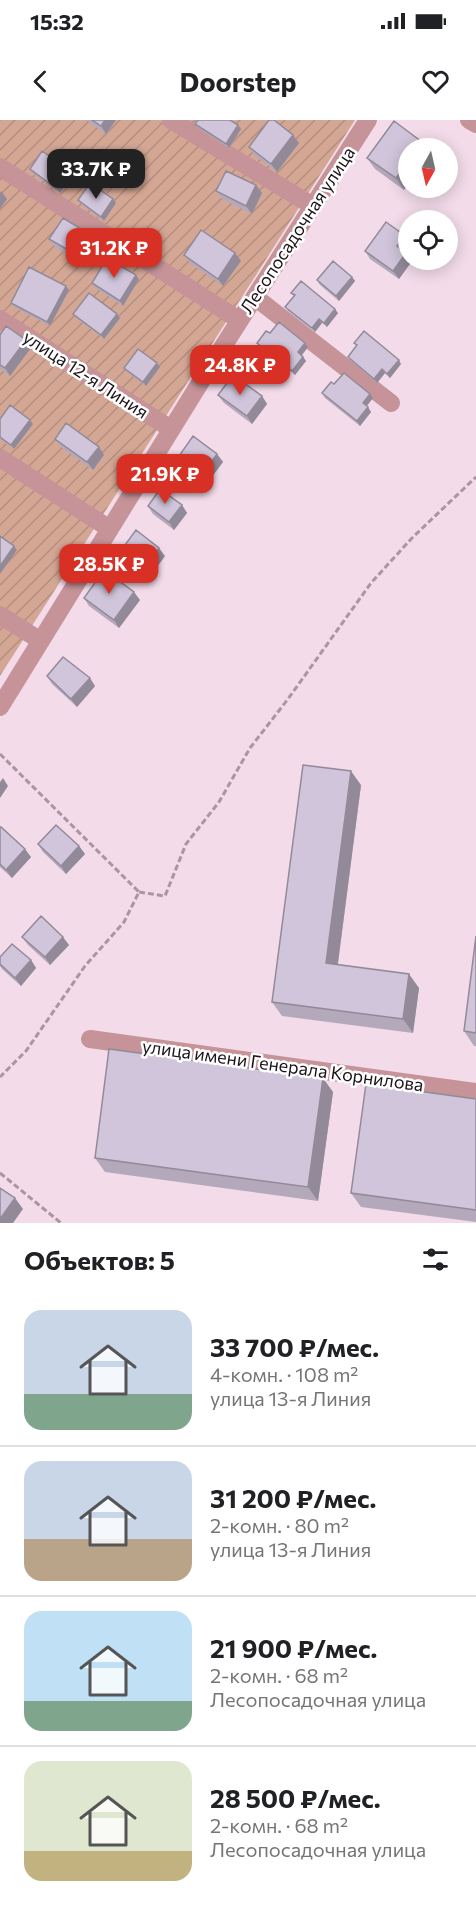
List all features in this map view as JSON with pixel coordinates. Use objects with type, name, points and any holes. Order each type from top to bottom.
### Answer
[{"type":"street","points":[[171,120],[313,206]]},
{"type":"street","points":[[470,120],[476,124]]},
{"type":"street","name":"Лесопосадочная улица","points":[[0,707],[240,320],[313,206],[366,132]]},
{"type":"street","points":[[0,167],[240,320]]},
{"type":"street","points":[[255,297],[391,403]]},
{"type":"street","name":"улица 12-я Линия","points":[[0,319],[171,429]]},
{"type":"street","points":[[0,458],[110,529]]},
{"type":"street","points":[[0,615],[41,641]]},
{"type":"street","name":"улица имени Генерала Корнилова","points":[[90,1039],[476,1092]]},
{"type":"path","points":[[0,753],[139,892],[165,896],[186,844],[219,802],[250,748],[371,583],[412,538],[476,477]]},
{"type":"path","points":[[0,1077],[26,1051],[85,966],[124,922],[139,892]]},
{"type":"path","points":[[0,1173],[61,1223]]},
{"type":"shaded area","points":[[0,120],[355,120],[0,676]]},
{"type":"building","points":[[92,120],[105,120],[101,126]]},
{"type":"building","points":[[198,120],[230,120],[238,125],[226,144],[195,124]]},
{"type":"building","points":[[269,120],[274,120],[293,135],[271,164],[249,147]]},
{"type":"building","points":[[394,121],[417,138],[398,138],[398,175],[396,178],[367,158]]},
{"type":"building","points":[[42,151],[70,171],[57,189],[30,169]]},
{"type":"building","points":[[226,171],[256,185],[246,206],[216,191]]},
{"type":"building","points":[[90,183],[113,199],[101,217],[78,200]]},
{"type":"building","points":[[63,218],[83,230],[70,251],[49,239]]},
{"type":"building","points":[[386,222],[398,231],[398,264],[393,271],[365,251]]},
{"type":"building","points":[[201,230],[235,253],[218,279],[184,255]]},
{"type":"building","points":[[107,258],[136,275],[120,301],[92,283]]},
{"type":"building","points":[[333,261],[352,277],[336,296],[317,280]]},
{"type":"building","points":[[29,267],[66,286],[47,322],[11,303]]},
{"type":"building","points":[[301,281],[335,309],[324,323],[319,319],[312,328],[285,307],[295,295],[291,293]]},
{"type":"building","points":[[89,293],[117,314],[101,335],[73,314]]},
{"type":"building","points":[[279,322],[305,343],[298,352],[303,357],[292,371],[257,343],[266,331],[270,333]]},
{"type":"building","points":[[6,326],[26,340],[5,368],[0,365],[0,335]]},
{"type":"building","points":[[364,331],[399,360],[387,374],[382,369],[374,379],[348,357],[357,345],[354,343]]},
{"type":"building","points":[[138,349],[157,363],[143,382],[124,368]]},
{"type":"building","points":[[344,373],[370,394],[363,403],[368,407],[357,421],[322,393],[331,382],[334,384]]},
{"type":"building","points":[[233,375],[262,396],[247,416],[218,395]]},
{"type":"building","points":[[10,405],[30,420],[11,445],[0,437],[0,419]]},
{"type":"building","points":[[66,423],[99,447],[87,462],[55,439]]},
{"type":"building","points":[[193,436],[217,454],[203,474],[179,456]]},
{"type":"building","points":[[160,489],[182,505],[169,522],[148,506]]},
{"type":"building","points":[[136,530],[159,548],[146,567],[122,549]]},
{"type":"building","points":[[0,536],[14,546],[0,566]]},
{"type":"building","points":[[104,570],[134,592],[114,620],[84,598]]},
{"type":"building","points":[[63,657],[90,678],[71,699],[47,676]]},
{"type":"building","points":[[303,765],[351,771],[326,963],[409,974],[403,1019],[272,1002]]},
{"type":"building","points":[[56,825],[79,846],[61,866],[38,844]]},
{"type":"building","points":[[0,827],[25,849],[6,870],[0,864]]},
{"type":"building","points":[[41,916],[63,937],[45,957],[22,937]]},
{"type":"building","points":[[476,936],[476,1033],[464,1031]]},
{"type":"building","points":[[12,944],[31,960],[15,978],[0,964],[0,957]]},
{"type":"building","points":[[109,1049],[323,1078],[308,1187],[95,1158]]},
{"type":"building","points":[[366,1084],[476,1099],[476,1210],[351,1193]]},
{"type":"building","points":[[0,1188],[15,1198],[0,1219]]}]
